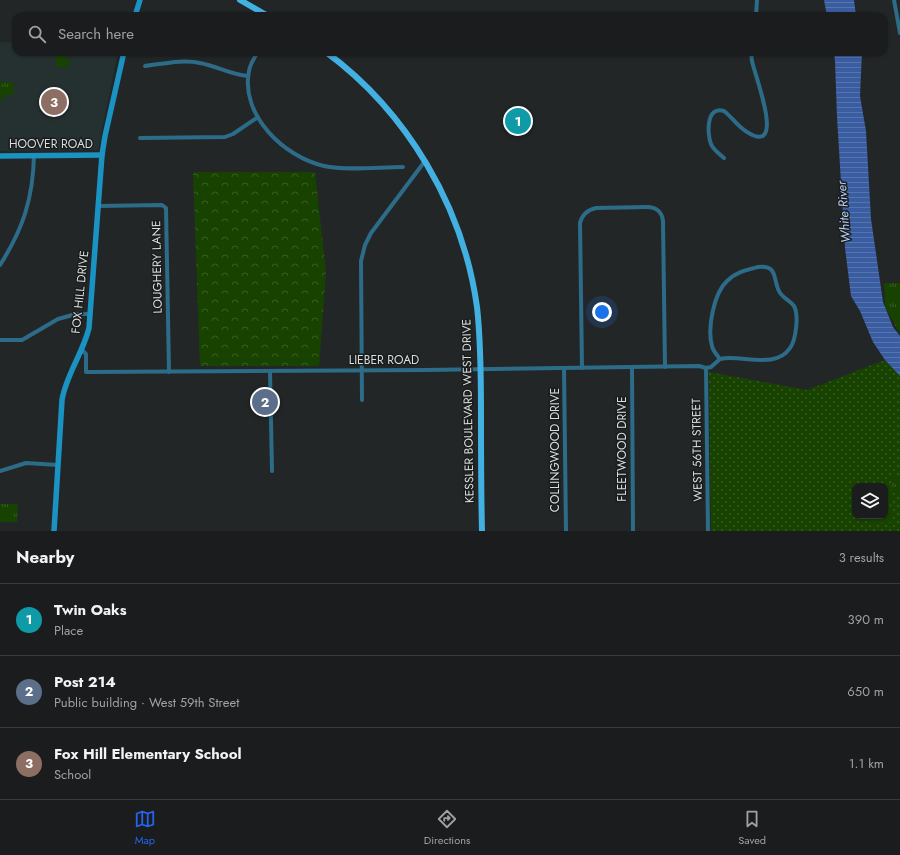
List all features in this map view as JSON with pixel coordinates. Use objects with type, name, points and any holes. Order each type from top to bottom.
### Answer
[{"type":"main road","points":[[240,0],[261,12]]},
{"type":"main road","name":"KESSLER BOULEVARD WEST DRIVE","points":[[331,56],[352,73],[380,100],[408,135],[425,161],[450,210],[467,260],[480,338],[482,531]]},
{"type":"street","points":[[136,12],[140,0]]},
{"type":"street","points":[[756,12],[757,0]]},
{"type":"street","points":[[894,0],[900,33]]},
{"type":"street","name":"FOX HILL DRIVE","points":[[54,531],[63,393],[82,350],[89,328],[102,155],[123,56]]},
{"type":"street","points":[[255,56],[251,63],[248,76],[248,87],[251,101],[258,117],[266,129],[282,145],[296,155],[314,163],[335,168],[403,167]]},
{"type":"street","points":[[724,158],[712,147],[710,141],[708,122],[712,114],[717,110],[724,110],[743,130],[756,136],[759,137],[764,134],[766,128],[766,108],[752,61],[752,56]]},
{"type":"street","points":[[144,66],[184,61],[195,62],[206,64],[228,73],[248,76]]},
{"type":"street","points":[[140,138],[223,137],[235,133],[258,117]]},
{"type":"street","points":[[0,265],[16,240],[26,213],[32,186],[34,155]]},
{"type":"street","name":"HOOVER ROAD","points":[[0,156],[102,155]]},
{"type":"street","points":[[362,400],[363,370],[361,261],[364,248],[373,230],[425,161]]},
{"type":"street","name":"LOUGHERY LANE","points":[[98,206],[162,205],[167,208],[169,372]]},
{"type":"street","points":[[582,368],[581,222],[587,212],[596,208],[650,207],[655,208],[660,213],[663,221],[665,367]]},
{"type":"street","points":[[706,368],[720,359],[727,358],[769,360],[785,354],[791,346],[796,332],[796,310],[791,302],[780,293],[775,276],[768,268],[758,268],[736,274],[725,282],[719,292],[713,310],[711,342],[713,350],[720,359]]},
{"type":"street","points":[[0,340],[21,340],[27,338],[49,323],[60,318],[76,314],[90,314]]},
{"type":"street","name":"LIEBER ROAD","points":[[82,350],[86,354],[86,372],[699,366],[706,368]]},
{"type":"street","name":"FLEETWOOD DRIVE","points":[[632,367],[633,531]]},
{"type":"street","name":"COLLINGWOOD DRIVE","points":[[564,368],[566,531]]},
{"type":"street","name":"WEST 56TH STREET","points":[[706,368],[708,531]]},
{"type":"street","points":[[270,371],[272,471]]},
{"type":"street","points":[[0,471],[26,463],[58,465]]},
{"type":"shaded area","points":[[0,42],[12,43],[12,56],[117,56],[98,150],[0,151]]},
{"type":"green space","points":[[56,56],[65,57],[71,63],[68,67],[56,67]]},
{"type":"green space","points":[[0,82],[13,82],[14,95],[5,95],[5,99],[0,99]]},
{"type":"green space","points":[[193,172],[315,172],[326,272],[319,366],[200,366]]},
{"type":"green space","points":[[884,283],[900,283],[900,334],[885,307]]},
{"type":"green space","points":[[885,360],[900,376],[900,531],[711,531],[709,372],[807,390]]},
{"type":"green space","points":[[892,475],[900,475],[900,493],[892,493]]},
{"type":"green space","points":[[888,483],[890,483],[891,501],[888,501]]},
{"type":"green space","points":[[0,504],[18,504],[17,522],[0,522]]},
{"type":"green space","points":[[888,504],[891,504],[891,522],[872,523],[871,519],[888,519]]},
{"type":"water","points":[[824,0],[854,0],[856,12],[826,12]]},
{"type":"water","name":"White River","points":[[834,56],[862,56],[860,96],[866,131],[871,219],[883,302],[893,327],[900,336],[900,376],[885,360],[873,342],[860,311],[851,296],[845,248]]},
{"type":"place","name":"Fox Hill Elementary School","points":[[54,102]]},
{"type":"place","name":"Twin Oaks","points":[[518,121]]},
{"type":"place","name":"Post 214","points":[[265,402]]}]
